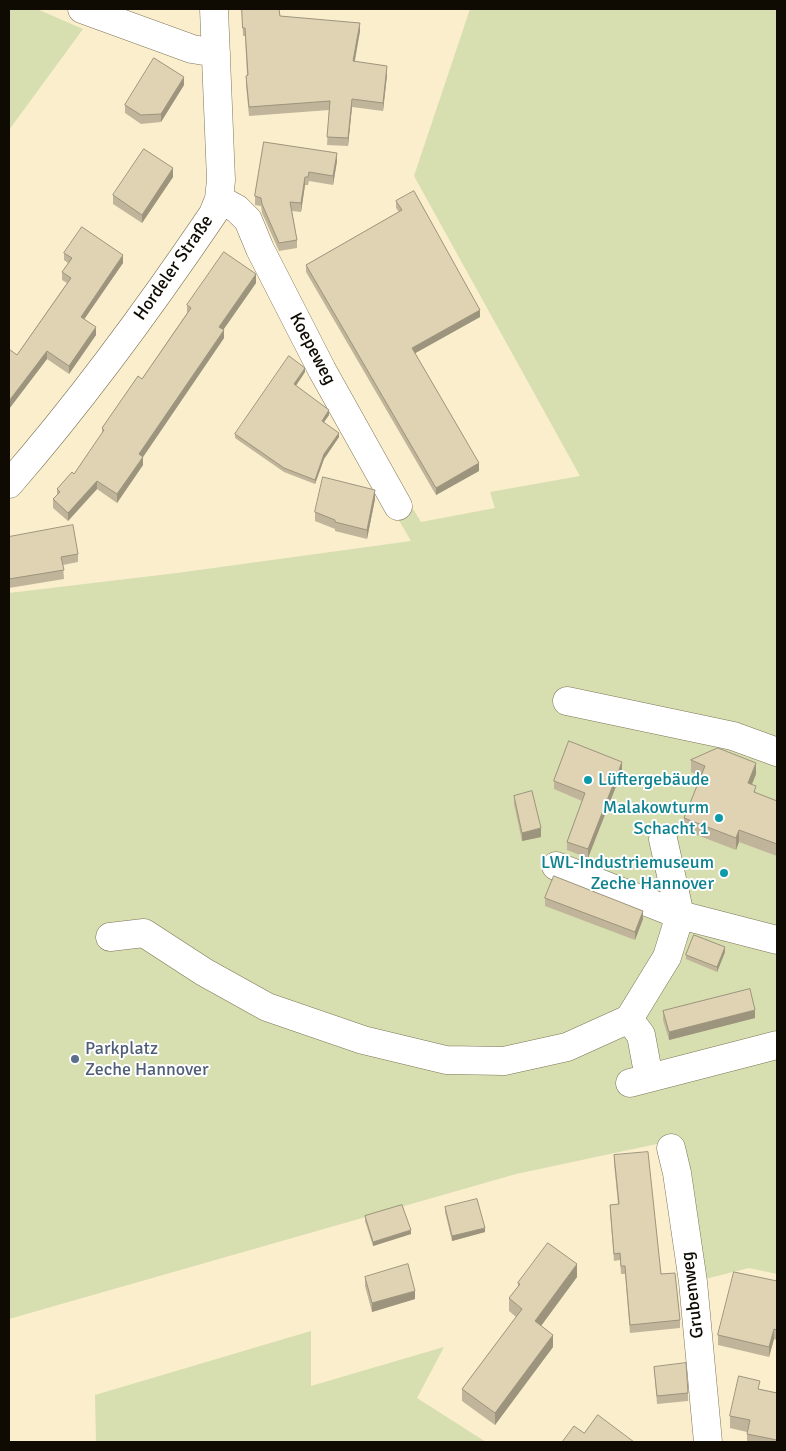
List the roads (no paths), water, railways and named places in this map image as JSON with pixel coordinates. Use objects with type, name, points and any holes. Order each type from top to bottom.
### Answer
[{"type":"street","points":[[82,9],[192,49],[216,53]]},
{"type":"street","name":"Hordeler Straße","points":[[9,484],[54,433],[104,367],[213,214],[219,199],[221,162],[214,9]]},
{"type":"street","name":"Koepeweg","points":[[219,199],[237,209],[248,220],[260,250],[322,370],[398,506]]},
{"type":"street","points":[[568,701],[733,736],[777,752]]},
{"type":"street","points":[[110,937],[144,933],[204,972],[267,1007],[363,1040],[446,1060],[504,1062],[567,1047],[629,1019],[667,957],[680,915],[663,840]]},
{"type":"street","points":[[556,866],[680,915],[777,940]]},
{"type":"street","points":[[629,1019],[641,1035],[640,1081],[777,1045]]},
{"type":"street","name":"Grubenweg","points":[[671,1148],[677,1172],[693,1282],[708,1442]]},
{"type":"place","name":"Lüftergebäude","points":[[588,780]]},
{"type":"place","name":"Malakowturm Schacht 1","points":[[719,818]]},
{"type":"place","name":"LWL-Industriemuseum Zeche Hannover","points":[[724,873]]},
{"type":"place","name":"Parkplatz Zeche Hannover","points":[[75,1059]]}]
